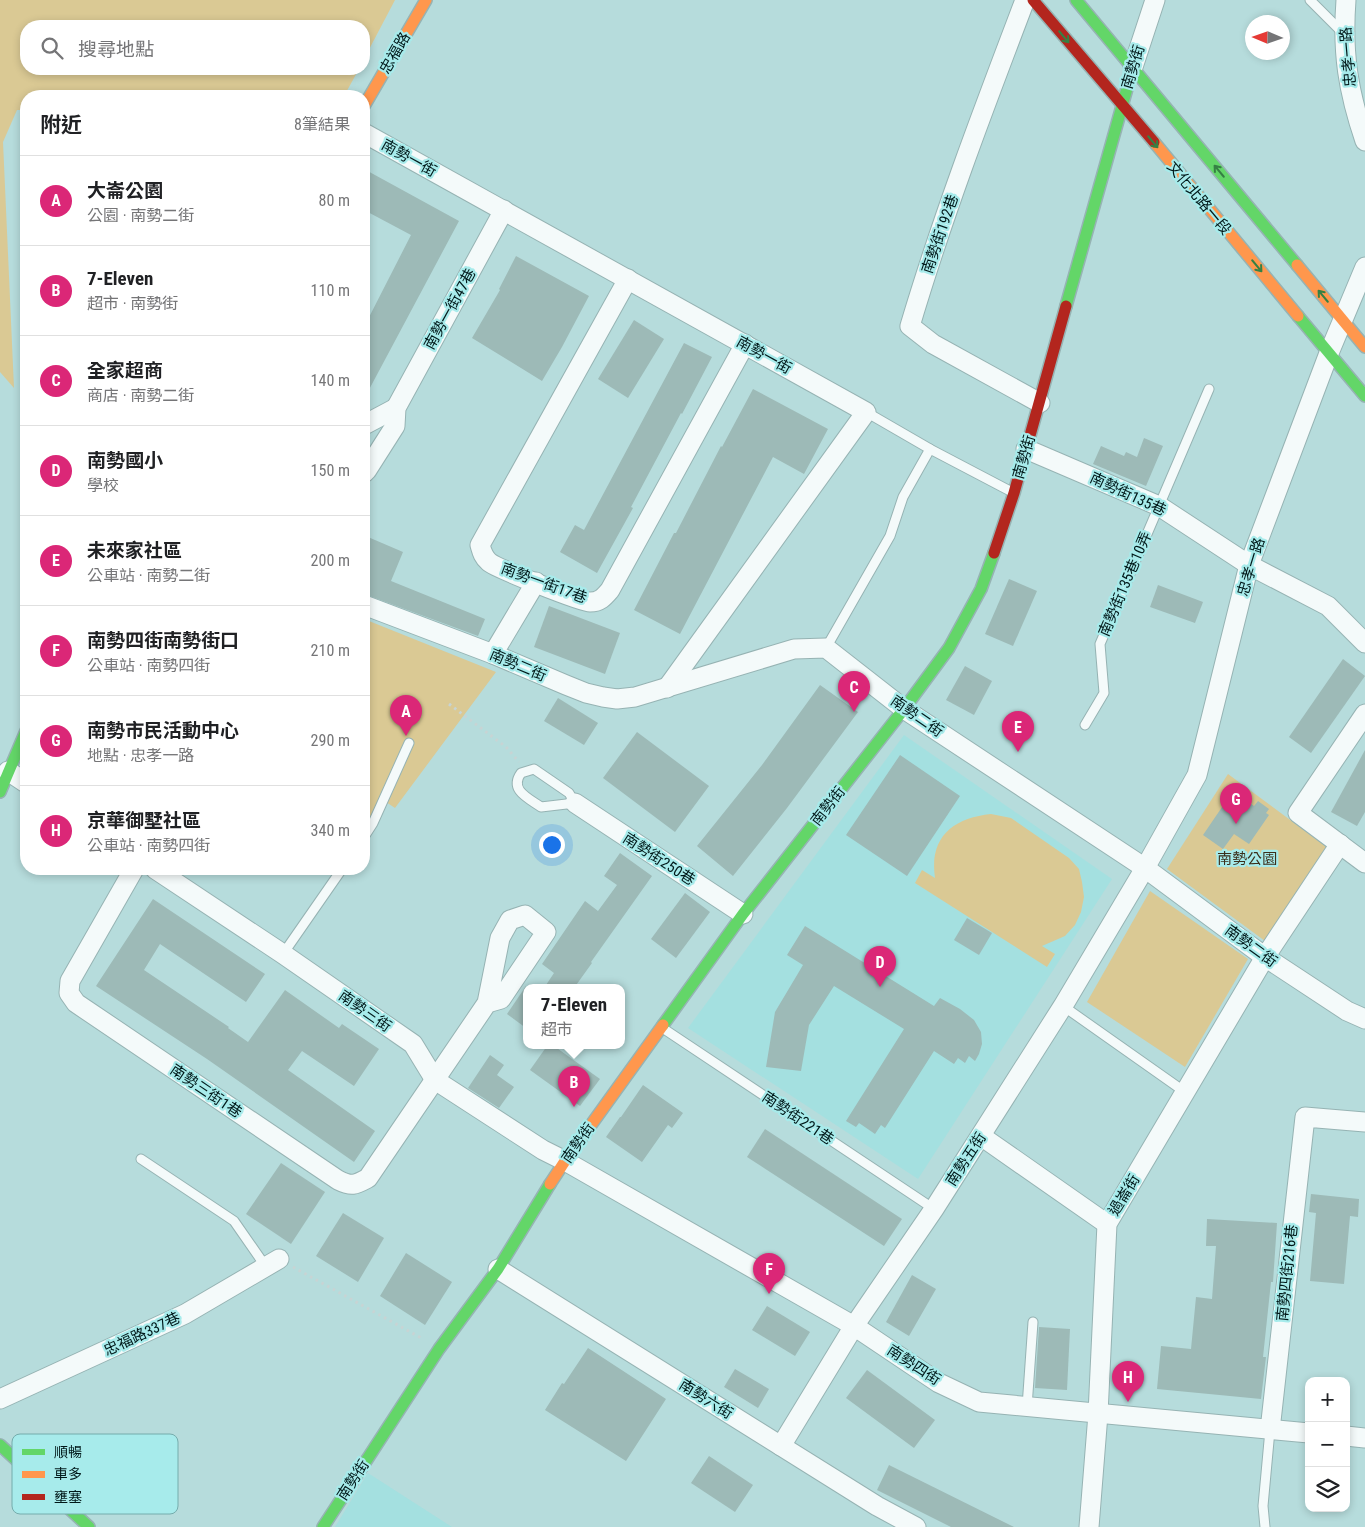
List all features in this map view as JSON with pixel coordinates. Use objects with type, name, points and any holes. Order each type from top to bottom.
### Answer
[{"type":"main road","name":"忠福路","points":[[370,96],[426,0]]},
{"type":"main road","name":"文化北路一段","points":[[1033,0],[1365,396]]},
{"type":"main road","points":[[1076,0],[1365,347]]},
{"type":"main road","name":"南勢街","points":[[323,1527],[439,1348],[498,1269],[565,1161],[743,914],[904,709],[949,648],[981,589],[1014,493],[1132,67]]},
{"type":"main road","points":[[0,792],[20,744]]},
{"type":"main road","points":[[0,1445],[12,1456]]},
{"type":"main road","points":[[75,1514],[89,1527]]},
{"type":"street","name":"南勢街192巷","points":[[1025,0],[972,138],[924,277],[910,326],[933,344],[1040,403]]},
{"type":"street","name":"南勢街","points":[[1132,67],[1155,0]]},
{"type":"street","name":"忠孝一路","points":[[1346,0],[1345,59],[1356,115],[1365,141]]},
{"type":"street","name":"南勢一街","points":[[370,136],[866,412]]},
{"type":"street","name":"南勢一街47巷","points":[[370,467],[395,426],[396,408],[504,210]]},
{"type":"street","name":"忠孝一路","points":[[1145,868],[1197,776],[1249,565],[1329,353],[1365,267]]},
{"type":"street","name":"南勢一街17巷","points":[[628,279],[480,545],[482,556],[490,563],[589,602],[600,600],[610,590],[745,344]]},
{"type":"street","points":[[370,422],[396,408]]},
{"type":"street","points":[[667,688],[866,412]]},
{"type":"street","name":"南勢街135巷","points":[[1026,449],[1159,506],[1249,565],[1328,606],[1365,643]]},
{"type":"street","points":[[493,654],[536,582]]},
{"type":"street","name":"南勢二街","points":[[370,607],[493,654],[566,685],[603,697],[617,699],[635,697],[667,688],[794,649],[826,648],[904,709],[1145,868],[1265,957],[1347,1011],[1365,1019]]},
{"type":"street","points":[[1365,714],[1298,812],[1365,863]]},
{"type":"street","points":[[8,771],[20,779]]},
{"type":"street","name":"南勢街250巷","points":[[575,803],[743,914]]},
{"type":"street","name":"過崙街","points":[[1089,1527],[1098,1414],[1107,1224],[1265,957],[1340,844]]},
{"type":"street","name":"南勢五街","points":[[781,1446],[854,1326],[934,1209],[1064,1006],[1145,868]]},
{"type":"street","name":"南勢三街1巷","points":[[131,875],[70,981],[69,993],[76,1003],[330,1175],[347,1185],[356,1184],[368,1178],[435,1080]]},
{"type":"street","name":"南勢三街","points":[[164,875],[413,1044],[435,1080],[543,1150],[565,1161]]},
{"type":"street","points":[[435,1080],[487,1003]]},
{"type":"street","name":"南勢四街216巷","points":[[1270,1430],[1305,1117],[1365,1122]]},
{"type":"street","points":[[981,1136],[1107,1224]]},
{"type":"street","name":"南勢四街","points":[[565,1161],[854,1326],[939,1383],[979,1402],[1305,1433]]},
{"type":"street","name":"忠福路337巷","points":[[0,1398],[185,1314],[272,1263]]},
{"type":"street","name":"南勢六街","points":[[498,1269],[877,1506],[916,1527]]},
{"type":"street","points":[[1350,1436],[1365,1438]]},
{"type":"lane","points":[[1310,0],[1345,35]]},
{"type":"lane","name":"南勢街135巷10弄","points":[[1085,725],[1104,693],[1100,644],[1209,389]]},
{"type":"lane","points":[[866,412],[930,449],[1014,493]]},
{"type":"lane","points":[[826,648],[890,536],[903,497],[930,449]]},
{"type":"lane","points":[[370,828],[409,743]]},
{"type":"lane","points":[[534,769],[569,792],[575,803],[540,808],[520,791],[517,779],[521,772],[534,769]]},
{"type":"lane","points":[[283,954],[338,875]]},
{"type":"lane","points":[[1064,1006],[1185,1092]]},
{"type":"lane","name":"南勢街221巷","points":[[662,1027],[934,1209]]},
{"type":"lane","points":[[141,1159],[234,1221],[272,1263]]},
{"type":"lane","points":[[1027,1407],[1033,1322]]},
{"type":"lane","points":[[1265,1527],[1264,1506],[1270,1430]]},
{"type":"path","points":[[449,704],[506,747],[525,770]]},
{"type":"path","points":[[272,1263],[439,1348]]},
{"type":"shaded area","points":[[904,735],[1112,879],[918,1179],[688,1028]]},
{"type":"shaded area","points":[[368,1473],[452,1527],[335,1527]]},
{"type":"green space","points":[[0,0],[395,0],[370,48],[370,20],[20,20],[20,75],[356,75],[347,90],[20,90],[20,110],[17,110],[3,142],[14,388],[0,372]]},
{"type":"green space","points":[[370,621],[496,672],[395,808],[383,800],[370,817]]},
{"type":"green space","name":"南勢公園","points":[[1228,774],[1328,848],[1265,941],[1167,869]]},
{"type":"green space","points":[[991,814],[1011,818],[1069,858],[1079,869],[1084,897],[1081,912],[1075,925],[1065,936],[1042,946],[1055,954],[1047,967],[915,883],[922,870],[935,878],[934,864],[936,851],[946,832],[965,820]]},
{"type":"green space","points":[[1150,891],[1248,959],[1185,1067],[1087,1002]]},
{"type":"building","points":[[370,172],[459,221],[370,388],[370,315],[411,235],[370,213]]},
{"type":"building","points":[[516,256],[589,296],[542,381],[472,338],[500,290]]},
{"type":"building","points":[[634,320],[664,339],[628,398],[598,379]]},
{"type":"building","points":[[684,343],[712,357],[597,573],[560,552],[575,525],[584,530]]},
{"type":"building","points":[[753,389],[828,429],[804,474],[773,457],[680,634],[634,610]]},
{"type":"building","points":[[1144,438],[1163,446],[1146,486],[1093,464],[1101,446],[1124,456],[1126,452],[1137,457]]},
{"type":"building","points":[[370,538],[403,552],[391,581],[485,619],[478,636],[370,596]]},
{"type":"building","points":[[1009,579],[1037,591],[1013,646],[985,634]]},
{"type":"building","points":[[1158,585],[1203,602],[1195,623],[1150,607]]},
{"type":"building","points":[[549,606],[620,633],[605,674],[534,647]]},
{"type":"building","points":[[1343,659],[1365,676],[1311,753],[1289,737]]},
{"type":"building","points":[[965,666],[992,681],[974,715],[946,700]]},
{"type":"building","points":[[820,685],[858,712],[787,808],[733,876],[697,846],[762,765]]},
{"type":"building","points":[[558,698],[598,723],[584,745],[544,721]]},
{"type":"building","points":[[637,732],[709,786],[675,832],[603,778]]},
{"type":"building","points":[[1365,750],[1365,812],[1357,826],[1331,812]]},
{"type":"building","points":[[900,755],[960,796],[907,876],[846,835]]},
{"type":"building","points":[[1233,791],[1254,806],[1258,801],[1269,809],[1266,813],[1269,815],[1249,844],[1234,834],[1223,849],[1203,835]]},
{"type":"building","points":[[620,853],[652,876],[577,984],[547,984],[554,973],[542,964],[585,901],[598,911],[617,885],[604,876]]},
{"type":"building","points":[[685,893],[710,912],[676,958],[651,939]]},
{"type":"building","points":[[153,899],[265,974],[246,1002],[160,944],[144,970],[229,1027],[248,1042],[285,990],[339,1028],[342,1024],[379,1049],[354,1086],[302,1051],[288,1070],[375,1131],[354,1162],[207,1059],[96,986]]},
{"type":"building","points":[[967,918],[992,933],[979,955],[954,940]]},
{"type":"building","points":[[805,926],[934,1006],[940,998],[960,1009],[974,1020],[981,1032],[982,1044],[975,1061],[969,1056],[965,1063],[958,1058],[954,1064],[934,1051],[885,1128],[881,1125],[875,1134],[859,1123],[856,1127],[846,1121],[904,1029],[834,986],[809,1025],[801,1071],[766,1067],[775,1012],[803,965],[787,955]]},
{"type":"building","points":[[523,990],[523,1026],[507,1014]]},
{"type":"building","points":[[545,1049],[558,1049],[600,1079],[580,1106],[530,1070]]},
{"type":"building","points":[[490,1055],[504,1065],[497,1075],[514,1087],[499,1108],[468,1088]]},
{"type":"building","points":[[643,1085],[683,1113],[672,1128],[668,1125],[642,1162],[606,1137]]},
{"type":"building","points":[[765,1129],[902,1219],[884,1246],[747,1157]]},
{"type":"building","points":[[281,1163],[325,1192],[291,1244],[246,1214]]},
{"type":"building","points":[[1311,1194],[1359,1199],[1358,1217],[1350,1216],[1344,1284],[1310,1281],[1316,1213],[1309,1212]]},
{"type":"building","points":[[343,1213],[384,1238],[358,1282],[316,1256]]},
{"type":"building","points":[[1207,1219],[1277,1223],[1273,1282],[1271,1282],[1263,1357],[1266,1357],[1261,1399],[1157,1389],[1161,1346],[1191,1349],[1196,1297],[1212,1299],[1216,1246],[1206,1246]]},
{"type":"building","points":[[406,1253],[452,1282],[425,1325],[380,1296]]},
{"type":"building","points":[[912,1275],[936,1289],[909,1336],[886,1322]]},
{"type":"building","points":[[767,1306],[810,1332],[795,1356],[752,1330]]},
{"type":"building","points":[[1039,1327],[1070,1329],[1067,1390],[1035,1388]]},
{"type":"building","points":[[588,1348],[666,1399],[626,1461],[545,1410]]},
{"type":"building","points":[[735,1369],[769,1389],[758,1408],[724,1387]]},
{"type":"building","points":[[867,1370],[935,1420],[914,1448],[846,1398]]},
{"type":"building","points":[[709,1456],[753,1485],[735,1512],[691,1483]]},
{"type":"building","points":[[889,1465],[1014,1527],[951,1527],[877,1490]]},
{"type":"traffic: fast","points":[[1076,0],[1297,265]]},
{"type":"traffic: fast","points":[[1066,306],[1133,67]]},
{"type":"traffic: fast","points":[[1298,316],[1365,396]]},
{"type":"traffic: fast","points":[[663,1025],[743,914],[904,709],[949,648],[981,589],[994,553]]},
{"type":"traffic: fast","points":[[0,792],[20,745]]},
{"type":"traffic: fast","points":[[323,1527],[439,1349],[498,1269],[550,1184]]},
{"type":"traffic: fast","points":[[0,1445],[12,1456]]},
{"type":"traffic: fast","points":[[75,1514],[89,1527]]},
{"type":"traffic: slow","points":[[370,96],[426,0]]},
{"type":"traffic: slow","points":[[1154,142],[1298,316]]},
{"type":"traffic: slow","points":[[1297,265],[1365,347]]},
{"type":"traffic: slow","points":[[550,1184],[663,1025]]},
{"type":"traffic: jam","points":[[1033,0],[1154,142]]},
{"type":"traffic: jam","points":[[994,553],[1014,493],[1066,306]]},
{"type":"place","name":"全家超商","points":[[854,712]]},
{"type":"place","name":"大崙公園","points":[[406,736]]},
{"type":"place","name":"未來家社區","points":[[1018,752]]},
{"type":"place","name":"南勢市民活動中心","points":[[1236,824]]},
{"type":"place","name":"南勢國小","points":[[880,987]]},
{"type":"place","name":"7-Eleven","points":[[574,1107]]},
{"type":"place","name":"南勢四街南勢街口","points":[[769,1294]]},
{"type":"place","name":"京華御墅社區","points":[[1128,1402]]}]
